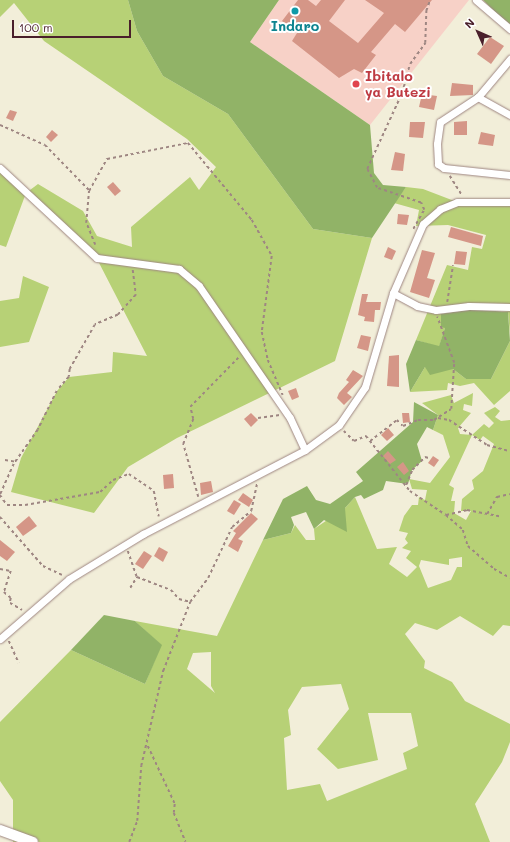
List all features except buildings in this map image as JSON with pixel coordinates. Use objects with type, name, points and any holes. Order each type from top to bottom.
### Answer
[{"type":"street","points":[[476,0],[510,29]]},
{"type":"street","points":[[510,59],[478,97],[440,122],[438,164],[444,168],[510,175]]},
{"type":"street","points":[[478,97],[510,115]]},
{"type":"street","points":[[0,168],[96,257],[132,264],[179,270],[199,286],[288,415],[305,450]]},
{"type":"street","points":[[3,636],[26,612],[69,579],[124,544],[200,506],[305,450],[339,425],[365,387],[393,293],[418,234],[440,209],[466,202],[510,202]]},
{"type":"street","points":[[393,293],[411,304],[436,310],[446,310],[469,306],[510,307]]},
{"type":"street","points":[[0,830],[33,842]]},
{"type":"path","points":[[418,234],[412,225],[424,210],[421,203],[377,188],[368,169],[402,93],[410,64],[425,44],[426,11],[430,0]]},
{"type":"path","points":[[0,125],[45,145],[89,191]]},
{"type":"path","points":[[96,257],[94,237],[86,222],[89,191],[107,159],[173,144],[188,143],[208,164],[252,220],[272,256],[262,332],[268,360],[284,392],[282,407]]},
{"type":"path","points":[[444,168],[466,202]]},
{"type":"path","points":[[132,264],[136,295],[118,315],[94,325],[70,369],[70,377],[57,391],[38,430],[17,462],[0,495],[7,506],[100,492],[113,480],[129,474],[154,491],[163,524]]},
{"type":"path","points":[[446,310],[453,265]]},
{"type":"path","points":[[370,441],[397,420],[403,426],[438,418],[451,409],[455,390],[454,363],[438,327],[436,310]]},
{"type":"path","points":[[200,506],[183,444],[193,419],[190,407],[245,352]]},
{"type":"path","points":[[258,418],[288,415]]},
{"type":"path","points":[[438,418],[449,420],[487,445],[510,452]]},
{"type":"path","points":[[339,425],[354,441],[366,436],[406,484],[463,530],[468,546],[494,569],[510,578]]},
{"type":"path","points":[[406,484],[412,470],[424,457],[429,458]]},
{"type":"path","points":[[5,460],[17,462]]},
{"type":"path","points":[[129,842],[137,820],[141,766],[148,746],[163,671],[190,602],[208,578],[232,527],[250,511],[259,475]]},
{"type":"path","points":[[487,514],[497,497],[510,494]]},
{"type":"path","points":[[446,515],[467,510],[499,516]]},
{"type":"path","points":[[0,517],[43,566],[69,579]]},
{"type":"path","points":[[124,544],[136,577],[130,588]]},
{"type":"path","points":[[0,569],[11,571],[4,592],[11,598],[10,603],[26,612]]},
{"type":"path","points":[[136,577],[171,590],[179,599],[190,602]]},
{"type":"path","points":[[3,636],[19,663]]},
{"type":"path","points":[[148,746],[175,804],[174,813],[186,842]]},
{"type":"shaded area","name":"Ibitalo ya Butezi","points":[[279,0],[469,0],[370,125],[250,42]]},
{"type":"green space","points":[[0,0],[128,0],[137,31],[163,76],[228,114],[313,229],[372,238],[335,361],[177,438],[128,467],[94,513],[11,492],[21,458],[57,391],[69,377],[112,372],[113,352],[147,356],[96,257],[26,193],[38,184],[83,211],[97,236],[132,247],[131,227],[190,177],[199,190],[216,167],[187,139],[44,41],[14,3],[0,17]]},
{"type":"green space","points":[[128,0],[279,0],[250,42],[370,125],[374,173],[383,185],[406,187],[372,238],[313,229],[228,114],[163,76],[137,31]]},
{"type":"green space","points":[[483,0],[510,0],[510,24],[502,19]]},
{"type":"green space","points":[[0,168],[26,193],[6,247],[0,245]]},
{"type":"green space","points":[[406,187],[423,189],[457,202],[510,202],[510,334],[508,312],[469,306],[441,314],[445,328],[439,347],[416,340],[447,265],[468,270],[472,247],[482,249],[486,235],[448,225],[416,226],[419,210],[394,203]]},
{"type":"green space","points":[[23,276],[49,287],[29,342],[0,347],[0,301],[19,298]]},
{"type":"green space","points":[[470,309],[508,312],[510,341],[491,379],[466,379],[453,369],[430,375],[425,367],[410,392],[406,364],[416,340],[439,346],[445,328],[441,327],[441,314]]},
{"type":"green space","points":[[510,341],[510,391],[494,405],[474,383],[460,386],[448,383],[447,390],[410,392],[425,367],[453,369],[466,379],[491,379]]},
{"type":"green space","points":[[473,393],[472,406],[464,404],[463,410],[471,413],[458,428],[460,434],[472,435],[484,424],[489,428],[494,423],[484,413],[495,407],[500,411],[495,417],[501,421],[510,420],[510,626],[503,625],[493,636],[460,616],[437,630],[415,623],[405,634],[425,661],[424,668],[452,682],[465,701],[510,724],[510,742],[502,762],[475,804],[490,842],[13,842],[13,800],[0,781],[0,722],[71,650],[145,684],[161,645],[135,621],[217,636],[263,540],[291,533],[295,525],[306,540],[315,540],[314,529],[345,508],[355,497],[377,549],[397,547],[389,564],[407,577],[417,567],[406,558],[411,551],[402,548],[408,543],[405,539],[408,533],[399,531],[404,516],[412,505],[418,505],[419,497],[425,500],[427,490],[412,489],[409,479],[430,483],[450,457],[443,435],[433,430],[438,415],[422,403],[451,395],[454,403]],"holes":[[[472,435],[480,440],[483,436],[494,444],[483,471],[472,480],[474,489],[462,499],[461,511],[471,511],[466,520],[454,513],[455,501],[451,501],[454,488],[449,485]],[[462,557],[462,567],[457,567],[451,580],[428,588],[419,566],[421,560],[449,565],[449,559]],[[211,652],[211,686],[215,693],[187,669],[193,653]],[[341,684],[349,709],[317,749],[338,769],[378,760],[368,713],[411,713],[418,746],[403,753],[407,769],[327,801],[320,784],[287,790],[284,738],[291,735],[288,710],[302,687]]]},
{"type":"green space","points":[[414,402],[438,415],[433,430],[427,427],[417,444],[422,461],[412,470],[408,484],[386,481],[383,490],[364,499],[361,495],[355,497],[345,508],[347,532],[324,520],[314,529],[306,512],[291,517],[294,525],[291,533],[263,540],[283,499],[307,486],[316,500],[330,504],[363,481],[356,472],[413,422]]},
{"type":"green space","points":[[104,615],[135,621],[162,645],[145,684],[71,650]]},
{"type":"place","name":"Indaro","points":[[295,11]]},
{"type":"place","name":"Ibitalo ya Butezi","points":[[356,84]]}]
